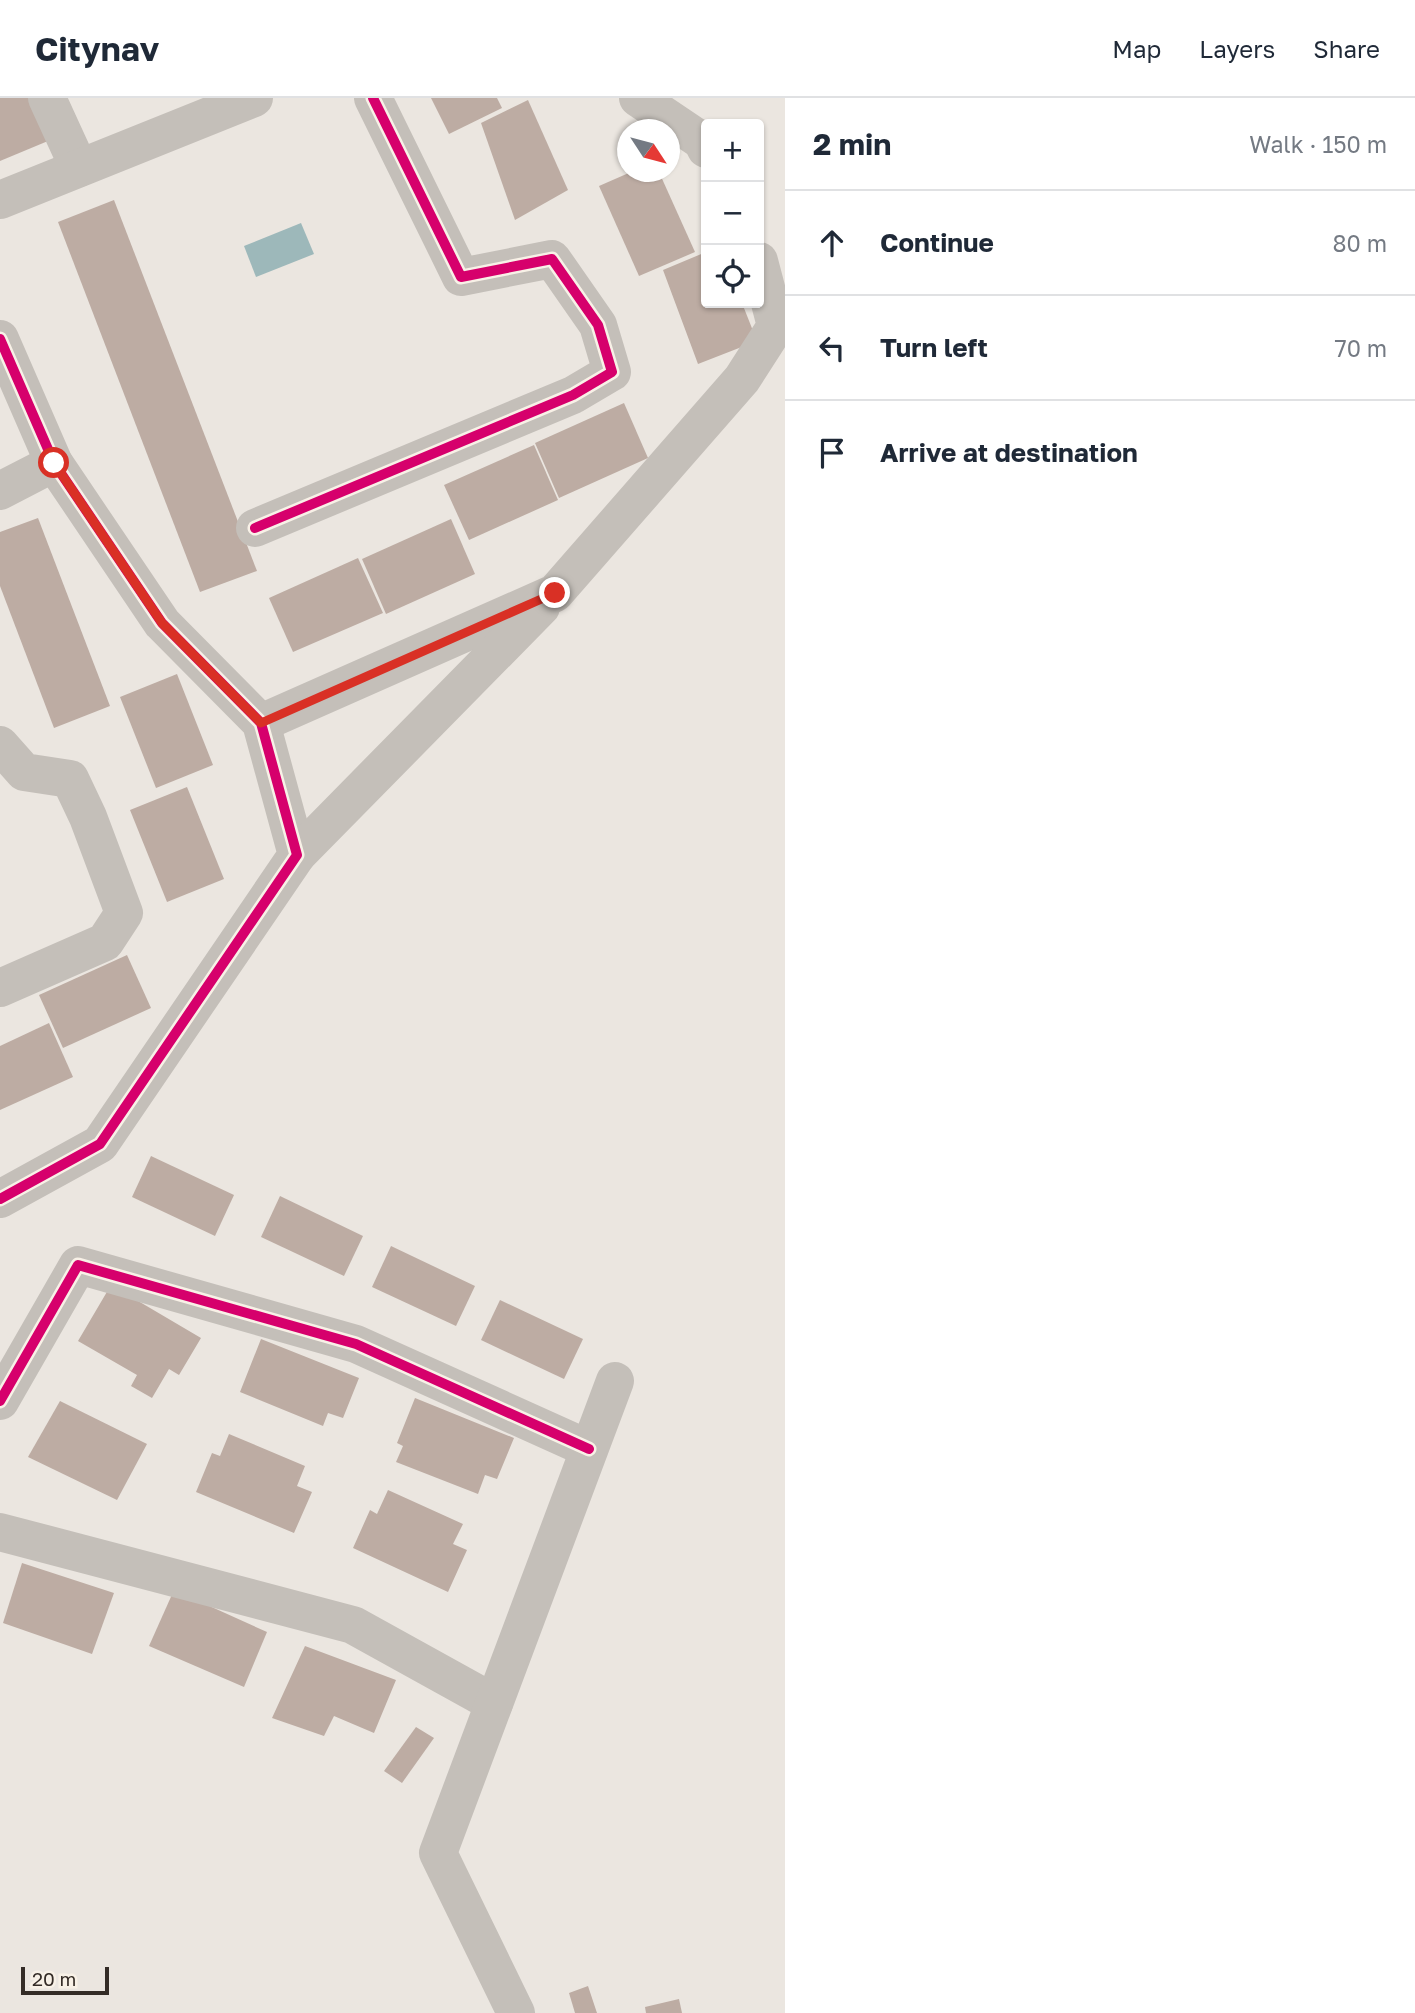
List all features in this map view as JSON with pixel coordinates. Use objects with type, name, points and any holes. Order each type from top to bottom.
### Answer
[{"type":"street","points":[[47,98],[79,168]]},
{"type":"street","points":[[0,200],[254,98]]},
{"type":"street","points":[[255,528],[573,396],[612,372],[598,325],[552,259],[461,277],[373,98]]},
{"type":"street","points":[[638,98],[701,140]]},
{"type":"street","points":[[0,1199],[100,1144],[298,855],[555,593],[742,379],[776,326],[764,280]]},
{"type":"street","points":[[0,339],[54,463],[162,623],[261,723],[298,855]]},
{"type":"street","points":[[0,491],[54,463]]},
{"type":"street","points":[[261,723],[555,593]]},
{"type":"street","points":[[0,746],[24,772],[70,779],[88,817],[124,913],[105,942],[0,988]]},
{"type":"street","points":[[0,1401],[78,1265],[356,1344],[589,1449]]},
{"type":"street","points":[[516,2013],[438,1853],[615,1381]]},
{"type":"street","points":[[0,1532],[353,1625],[494,1703]]},
{"type":"water","points":[[301,223],[314,254],[256,277],[244,246]]},
{"type":"building","points":[[0,98],[31,98],[48,141],[0,161]]},
{"type":"building","points":[[431,98],[497,98],[502,108],[449,134]]},
{"type":"building","points":[[528,100],[568,190],[515,220],[481,123]]},
{"type":"building","points":[[617,178],[617,182],[664,182],[695,252],[639,276],[599,186]]},
{"type":"building","points":[[114,200],[257,571],[200,592],[58,222]]},
{"type":"building","points":[[701,254],[701,308],[744,308],[757,341],[698,364],[663,270]]},
{"type":"building","points":[[624,403],[648,458],[559,498],[535,443]]},
{"type":"building","points":[[534,445],[558,500],[469,540],[444,485]]},
{"type":"building","points":[[38,518],[110,706],[54,728],[0,586],[0,532]]},
{"type":"building","points":[[451,519],[475,574],[386,614],[362,559]]},
{"type":"building","points":[[358,558],[383,613],[293,652],[269,598]]},
{"type":"building","points":[[177,674],[213,765],[156,788],[120,697]]},
{"type":"building","points":[[187,787],[224,879],[167,902],[130,810]]},
{"type":"building","points":[[127,955],[151,1008],[63,1048],[39,995]]},
{"type":"building","points":[[49,1023],[73,1077],[0,1110],[0,1046]]},
{"type":"building","points":[[151,1156],[234,1195],[215,1236],[132,1197]]},
{"type":"building","points":[[280,1196],[363,1236],[344,1276],[261,1237]]},
{"type":"building","points":[[391,1246],[475,1286],[456,1326],[372,1287]]},
{"type":"building","points":[[111,1285],[201,1338],[179,1375],[169,1369],[152,1398],[131,1386],[137,1375],[78,1341]]},
{"type":"building","points":[[500,1300],[583,1339],[564,1379],[481,1340]]},
{"type":"building","points":[[261,1339],[359,1378],[343,1418],[328,1413],[323,1426],[240,1392]]},
{"type":"building","points":[[415,1398],[514,1438],[497,1479],[485,1475],[478,1494],[396,1462],[403,1446],[397,1443]]},
{"type":"building","points":[[60,1401],[147,1444],[117,1500],[28,1457]]},
{"type":"building","points":[[229,1434],[305,1466],[297,1486],[312,1492],[294,1533],[196,1492],[212,1453],[220,1456]]},
{"type":"building","points":[[388,1490],[463,1524],[453,1544],[467,1550],[448,1592],[353,1548],[370,1510],[377,1514]]},
{"type":"building","points":[[22,1563],[114,1593],[92,1654],[3,1623]]},
{"type":"building","points":[[174,1590],[267,1632],[244,1687],[149,1646]]},
{"type":"building","points":[[305,1646],[396,1680],[374,1733],[334,1716],[324,1736],[272,1718]]},
{"type":"building","points":[[416,1727],[434,1738],[402,1783],[384,1771]]},
{"type":"building","points":[[588,1986],[597,2013],[575,2013],[569,1993]]},
{"type":"building","points":[[679,1999],[682,2013],[646,2013],[645,2007]]},
{"type":"cycle path","points":[[255,528],[573,395],[612,372],[598,325],[552,259],[461,277],[373,98]]},
{"type":"cycle path","points":[[0,339],[54,463],[162,623],[261,723],[297,855],[100,1144],[0,1199]]},
{"type":"cycle path","points":[[0,1401],[78,1265],[356,1344],[589,1449]]},
{"type":"route","points":[[54,463],[162,623],[261,723],[555,593]]}]
